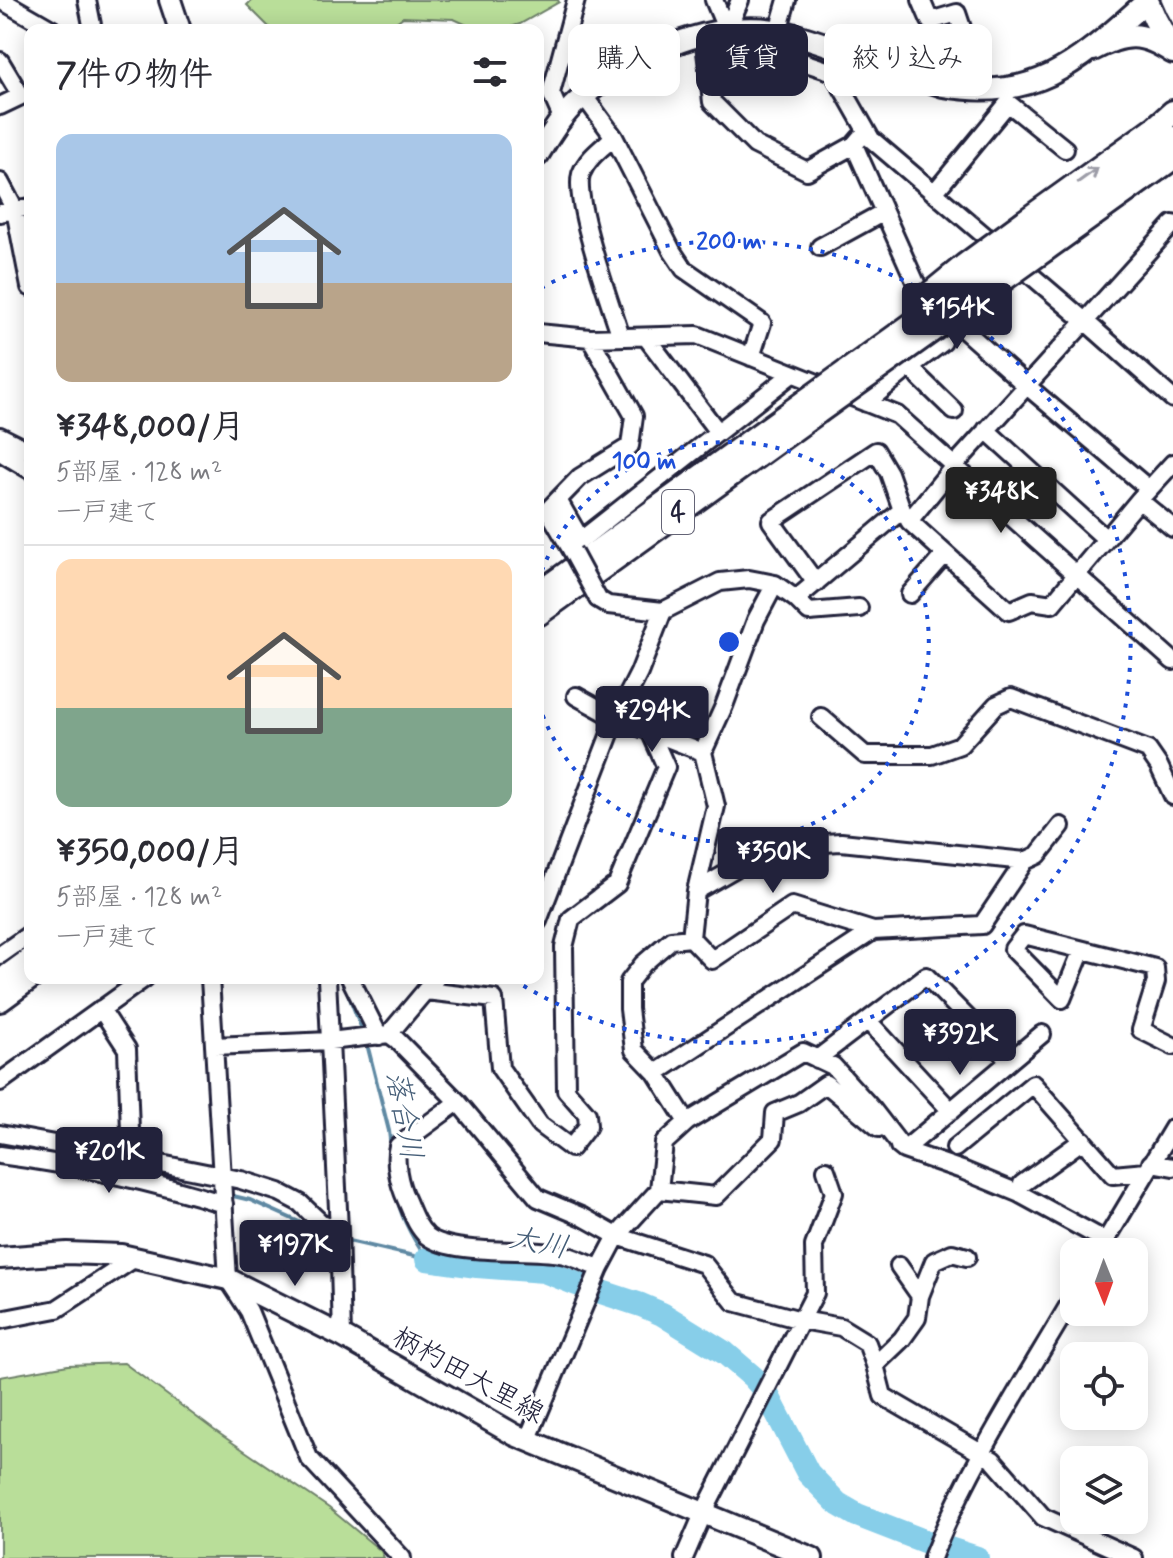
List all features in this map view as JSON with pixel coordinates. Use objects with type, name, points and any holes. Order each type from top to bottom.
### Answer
[{"type":"highway","points":[[1148,0],[1173,28]]},
{"type":"highway","points":[[1148,0],[1173,52]]},
{"type":"highway","points":[[1093,49],[1112,39],[1130,35],[1152,40],[1173,52]]},
{"type":"highway","points":[[1036,235],[1173,112]]},
{"type":"highway","name":"4","points":[[544,609],[1036,235],[1173,138]]},
{"type":"highway","name":"4","points":[[544,590],[812,406],[911,310],[965,265],[1036,235],[1173,158]]},
{"type":"highway","points":[[0,981],[24,964]]},
{"type":"highway","points":[[0,1000],[24,982]]},
{"type":"main road","points":[[170,0],[179,24]]},
{"type":"main road","points":[[992,89],[1031,83],[1053,75],[1093,49],[1148,0]]},
{"type":"main road","points":[[544,147],[576,102],[584,96]]},
{"type":"main road","name":"柄杓田大里線","points":[[3,1255],[121,1255],[228,1279],[342,1336],[527,1441],[812,1558]]},
{"type":"street","points":[[1,0],[43,24]]},
{"type":"street","points":[[87,0],[92,24]]},
{"type":"street","points":[[563,120],[551,93],[576,0]]},
{"type":"street","points":[[714,0],[729,24]]},
{"type":"street","points":[[735,24],[740,0]]},
{"type":"street","points":[[780,24],[787,0]]},
{"type":"street","points":[[921,0],[930,21],[957,13],[961,24]]},
{"type":"street","points":[[0,61],[21,96],[0,106]]},
{"type":"street","points":[[808,64],[833,72],[871,139],[1173,399]]},
{"type":"street","points":[[584,96],[614,137],[684,269],[762,323],[751,357]]},
{"type":"street","points":[[711,96],[712,102],[755,145],[807,171],[854,145],[866,130]]},
{"type":"street","points":[[934,193],[1008,103],[1065,149]]},
{"type":"street","points":[[614,137],[586,162],[580,176],[580,188],[583,213],[621,337]]},
{"type":"street","points":[[854,145],[919,290],[1144,495],[1173,528]]},
{"type":"street","points":[[0,182],[15,210],[24,256]]},
{"type":"street","points":[[820,247],[884,212]]},
{"type":"street","points":[[1173,224],[986,430],[909,521],[1009,611],[1032,601],[1052,604],[1173,463]]},
{"type":"street","points":[[544,334],[590,338],[697,335],[897,415],[1173,661]]},
{"type":"street","points":[[646,337],[718,432]]},
{"type":"street","points":[[590,338],[634,416],[630,446],[580,477],[548,510],[598,599],[608,605],[663,611],[720,582],[749,579],[775,584],[809,612],[859,608]]},
{"type":"street","points":[[866,403],[943,342]]},
{"type":"street","points":[[911,366],[954,411]]},
{"type":"street","points":[[558,500],[581,540],[792,374]]},
{"type":"street","points":[[986,430],[1106,539]]},
{"type":"street","points":[[0,436],[24,448]]},
{"type":"street","points":[[796,599],[816,583],[902,510],[889,473],[876,451],[771,521],[816,583]]},
{"type":"street","points":[[0,452],[24,466]]},
{"type":"street","points":[[910,594],[945,554]]},
{"type":"street","points":[[775,584],[756,620],[703,752],[716,806],[696,891],[691,938],[712,960],[792,906],[873,931],[982,925],[1025,861]]},
{"type":"street","points":[[544,905],[616,718],[639,673],[663,611]]},
{"type":"street","points":[[576,696],[616,718],[703,752]]},
{"type":"street","points":[[821,717],[865,755],[932,755],[960,745],[996,705],[1011,698],[1148,750],[1173,796]]},
{"type":"street","points":[[384,1035],[431,984],[494,999],[500,1068],[540,1125],[571,1148],[588,1126],[587,1114],[566,1090],[564,947],[571,919],[617,884],[666,767],[650,731]]},
{"type":"street","points":[[696,891],[774,846],[841,842],[1025,861],[1038,855],[1061,826]]},
{"type":"street","points":[[656,1073],[873,931]]},
{"type":"street","points":[[0,955],[24,938]]},
{"type":"street","points":[[687,1122],[656,1073],[634,1050],[629,982],[643,964],[671,940],[691,938]]},
{"type":"street","points":[[1082,950],[1155,968],[1156,982],[1141,1030],[1173,1046]]},
{"type":"street","points":[[817,1059],[926,976],[1010,1061]]},
{"type":"street","points":[[0,1082],[136,984]]},
{"type":"street","points":[[210,984],[228,1279],[249,1311],[309,1458],[402,1558]]},
{"type":"street","points":[[327,984],[342,1336]]},
{"type":"street","points":[[353,984],[367,1014],[384,1035]]},
{"type":"street","points":[[101,1009],[127,1049],[131,1158]]},
{"type":"street","points":[[868,1021],[951,1111]]},
{"type":"street","points":[[904,1150],[1042,1034]]},
{"type":"street","points":[[214,1046],[330,1041],[384,1035],[396,1039],[458,1102],[538,1198],[617,1236],[704,1264],[734,1302],[841,1327],[867,1343],[883,1396],[993,1460],[1043,1517],[1134,1558]]},
{"type":"street","points":[[527,1441],[600,1268],[617,1236],[659,1190],[664,1143],[687,1122],[803,1052],[833,1066],[904,1150]]},
{"type":"street","points":[[659,1190],[716,1196],[773,1139],[775,1113],[799,1103],[826,1084],[904,1150],[1018,1193],[1090,1238]]},
{"type":"street","points":[[955,1148],[1033,1084],[1113,1175],[1173,1167]]},
{"type":"street","points":[[458,1102],[398,1146],[396,1154],[402,1191],[418,1226],[430,1238],[443,1243],[470,1249],[562,1254],[600,1268]]},
{"type":"street","points":[[1108,1238],[1173,1128]]},
{"type":"street","points":[[0,1134],[131,1158],[279,1192],[300,1203],[320,1222],[339,1230]]},
{"type":"street","points":[[1022,1184],[1083,1140]]},
{"type":"street","points":[[0,1155],[43,1160],[224,1201]]},
{"type":"street","points":[[684,1558],[703,1514],[815,1293],[814,1246],[834,1193],[826,1170]]},
{"type":"street","points":[[875,1365],[902,1339],[917,1318],[920,1296],[934,1261],[952,1253],[967,1257]]},
{"type":"street","points":[[0,1320],[57,1309],[135,1258]]},
{"type":"street","points":[[899,1266],[920,1296]]},
{"type":"street","points":[[932,1558],[946,1521],[1060,1320]]},
{"type":"green space","points":[[252,0],[559,2],[520,24],[465,24],[454,19],[403,17],[393,24],[266,24],[247,5]]},
{"type":"green space","points":[[124,1363],[214,1430],[329,1508],[381,1551],[384,1558],[0,1558],[0,1377],[68,1365]]},
{"type":"waterway","name":"落合川","points":[[344,984],[363,1032]]},
{"type":"waterway","name":"落合川","points":[[366,1040],[391,1148]]},
{"type":"waterway","name":"大川","points":[[0,1146],[63,1153],[123,1169]]},
{"type":"waterway","name":"大川","points":[[194,1187],[220,1193]]},
{"type":"waterway","name":"落合川","points":[[396,1193],[408,1228],[427,1259]]},
{"type":"waterway","name":"大川","points":[[229,1195],[250,1200],[335,1238]]},
{"type":"waterway","name":"大川","points":[[344,1240],[427,1259]]},
{"type":"waterway","name":"大川","points":[[427,1259],[544,1271],[662,1314],[725,1353],[753,1377],[766,1392],[808,1473],[838,1504],[857,1515],[977,1558]]}]
